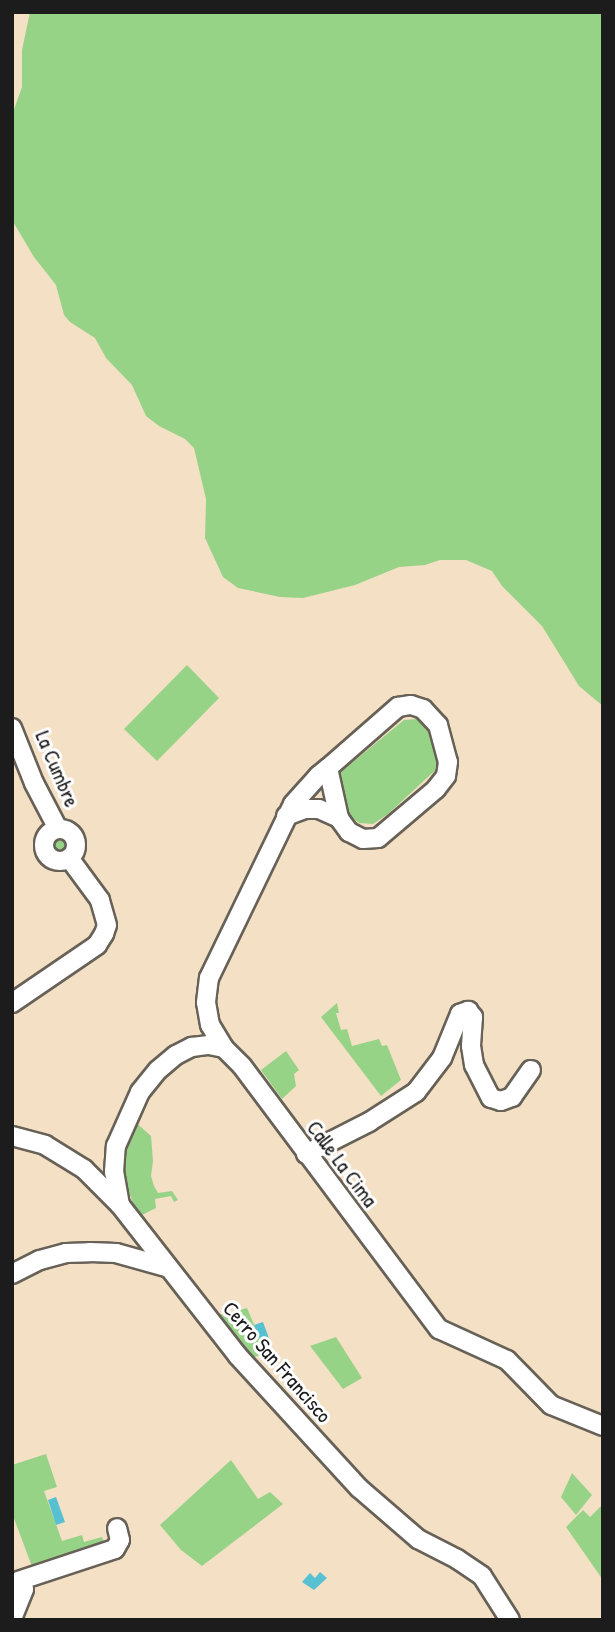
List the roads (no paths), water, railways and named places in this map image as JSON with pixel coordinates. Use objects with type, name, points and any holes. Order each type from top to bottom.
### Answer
[{"type":"street","points":[[411,705],[424,709],[438,725],[448,762],[446,776],[436,789],[378,838],[363,839],[349,832],[339,818],[328,768],[398,707],[411,705]]},
{"type":"street","name":"La Cumbre","points":[[12,728],[34,783],[58,829],[49,833],[44,848],[54,860],[69,858],[100,900],[107,925],[104,934],[87,952],[12,1003]]},
{"type":"street","name":"Calle La Cima","points":[[328,768],[293,804],[286,816],[209,978],[206,1002],[210,1025],[224,1048],[242,1066],[439,1329],[508,1360],[551,1405],[603,1426]]},
{"type":"street","points":[[286,816],[305,809],[319,809],[339,818]]},
{"type":"street","points":[[306,1154],[369,1122],[416,1092],[442,1058],[460,1013],[468,1011],[473,1017],[471,1046],[474,1065],[491,1098],[501,1101],[512,1097],[531,1070]]},
{"type":"street","points":[[120,1205],[114,1172],[116,1146],[139,1093],[158,1070],[184,1051],[209,1045],[224,1048]]},
{"type":"street","name":"Cerro San Francisco","points":[[12,1136],[46,1145],[66,1155],[120,1205],[238,1356],[359,1488],[418,1539],[457,1559],[482,1576],[510,1620]]},
{"type":"street","points":[[116,1253],[128,1240],[132,1222]]},
{"type":"street","points":[[12,1273],[40,1260],[66,1253],[116,1253],[166,1267]]},
{"type":"street","points":[[16,1582],[115,1549],[120,1540],[117,1528]]},
{"type":"street","points":[[12,1619],[24,1589],[16,1582]]},
{"type":"water","points":[[263,1322],[270,1341],[262,1344],[254,1325]]},
{"type":"water","points":[[56,1497],[65,1522],[56,1525],[48,1500]]},
{"type":"water","points":[[320,1572],[327,1578],[314,1590],[302,1582],[310,1573],[315,1578]]}]
